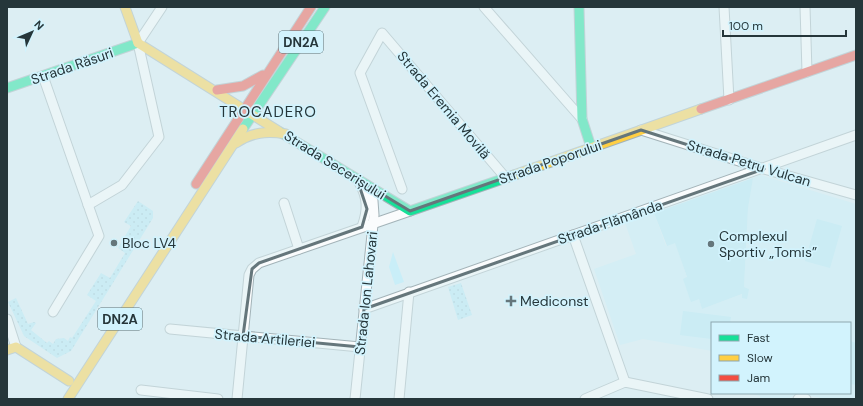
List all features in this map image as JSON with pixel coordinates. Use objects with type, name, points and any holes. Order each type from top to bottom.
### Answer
[{"type":"street","points":[[88,205],[122,185],[159,137],[138,42],[125,7]]},
{"type":"street","points":[[138,42],[162,7]]},
{"type":"street","points":[[244,108],[311,7]]},
{"type":"street","name":"DN2A","points":[[68,399],[231,147],[325,7]]},
{"type":"street","points":[[484,7],[582,119]]},
{"type":"street","points":[[579,7],[582,119],[591,147]]},
{"type":"street","points":[[724,7],[728,100]]},
{"type":"street","points":[[805,7],[807,72]]},
{"type":"street","name":"Strada Eremia Movilă","points":[[402,189],[360,73],[382,33],[505,177]]},
{"type":"street","name":"Strada Răsuri","points":[[7,88],[138,42]]},
{"type":"street","name":"Strada Secerișului","points":[[138,42],[370,188],[410,211]]},
{"type":"street","name":"Strada Poporului","points":[[243,336],[249,275],[252,269],[259,263],[856,56]]},
{"type":"street","points":[[216,90],[243,86],[252,83],[268,71]]},
{"type":"street","points":[[43,76],[99,236],[53,312]]},
{"type":"street","name":"DN2A","points":[[57,399],[244,108]]},
{"type":"street","name":"Strada Petru Vulcan","points":[[641,130],[856,195]]},
{"type":"street","points":[[231,147],[256,132],[271,131],[286,134]]},
{"type":"street","name":"Strada Flămânda","points":[[364,309],[856,135]]},
{"type":"street","points":[[357,179],[363,190],[367,209],[362,227]]},
{"type":"street","name":"Strada Ion Lahovari","points":[[354,399],[373,224],[373,201],[370,188]]},
{"type":"street","points":[[284,202],[299,249]]},
{"type":"street","points":[[573,235],[625,382]]},
{"type":"street","points":[[398,399],[409,292]]},
{"type":"street","points":[[7,319],[16,347],[69,381]]},
{"type":"street","name":"Strada Artileriei","points":[[170,329],[360,347]]},
{"type":"street","points":[[237,399],[243,336]]},
{"type":"street","points":[[7,350],[16,347]]},
{"type":"street","points":[[586,399],[625,382],[687,397],[708,399]]},
{"type":"street","points":[[141,390],[218,399]]},
{"type":"street","points":[[798,399],[806,399]]},
{"type":"highlighted area","points":[[641,130],[764,169],[364,309],[360,347],[243,336],[252,269],[259,263],[362,227],[367,209],[357,179],[410,211]]},
{"type":"shaded area","points":[[760,175],[856,204],[856,392],[854,399],[826,399],[802,394],[851,394],[851,322],[711,322],[711,351],[643,339],[620,345],[594,269],[636,254],[625,223],[654,213],[666,246],[675,242],[687,278],[683,279],[699,299],[702,309],[743,294],[749,289],[744,287],[748,208],[753,178]]},
{"type":"shaded area","name":"Complexul Sportiv „Tomis”","points":[[753,178],[748,208],[744,287],[749,289],[747,299],[742,298],[742,294],[702,309],[699,299],[691,302],[683,279],[687,277],[675,243],[667,246],[654,213]]},
{"type":"shaded area","points":[[138,201],[153,211],[153,218],[71,351],[57,358],[24,336],[8,302],[16,298],[28,324],[34,322],[36,323],[31,330],[47,343],[49,341],[53,344],[56,339],[64,338],[68,341],[70,337],[72,338],[96,301],[87,295],[101,273],[110,278],[125,253],[118,248],[131,226],[124,222]]},
{"type":"shaded area","points":[[817,219],[842,226],[830,268],[805,261]]},
{"type":"shaded area","points":[[393,252],[404,282],[395,285],[389,267]]},
{"type":"shaded area","points":[[461,283],[472,315],[458,320],[448,287]]},
{"type":"shaded area","points":[[683,311],[731,317],[730,322],[711,322],[711,339],[680,335]]},
{"type":"shaded area","points":[[851,341],[856,343],[856,385],[851,384]]},
{"type":"shaded area","points":[[753,394],[796,394],[788,399],[760,399],[760,396]]},
{"type":"traffic: fast","points":[[243,129],[325,7]]},
{"type":"traffic: fast","points":[[579,7],[582,119],[591,147]]},
{"type":"traffic: fast","points":[[7,88],[138,43]]},
{"type":"traffic: fast","points":[[280,132],[410,211],[514,175]]},
{"type":"traffic: slow","points":[[125,7],[138,43]]},
{"type":"traffic: slow","points":[[138,43],[280,132]]},
{"type":"traffic: slow","points":[[514,175],[701,109]]},
{"type":"traffic: slow","points":[[68,399],[243,129]]},
{"type":"traffic: slow","points":[[236,143],[242,139],[260,133],[286,134]]},
{"type":"traffic: slow","points":[[7,350],[16,347],[69,381]]},
{"type":"traffic: jam","points":[[196,184],[311,7]]},
{"type":"traffic: jam","points":[[701,109],[856,55]]},
{"type":"traffic: jam","points":[[217,90],[243,86],[263,75]]},
{"type":"place","name":"Bloc LV4","points":[[114,243]]},
{"type":"place","name":"Complexul Sportiv „Tomis”","points":[[711,244]]},
{"type":"place","name":"Mediconst","points":[[511,301]]},
{"type":"district","name":"TROCADERO","points":[[268,112]]}]
